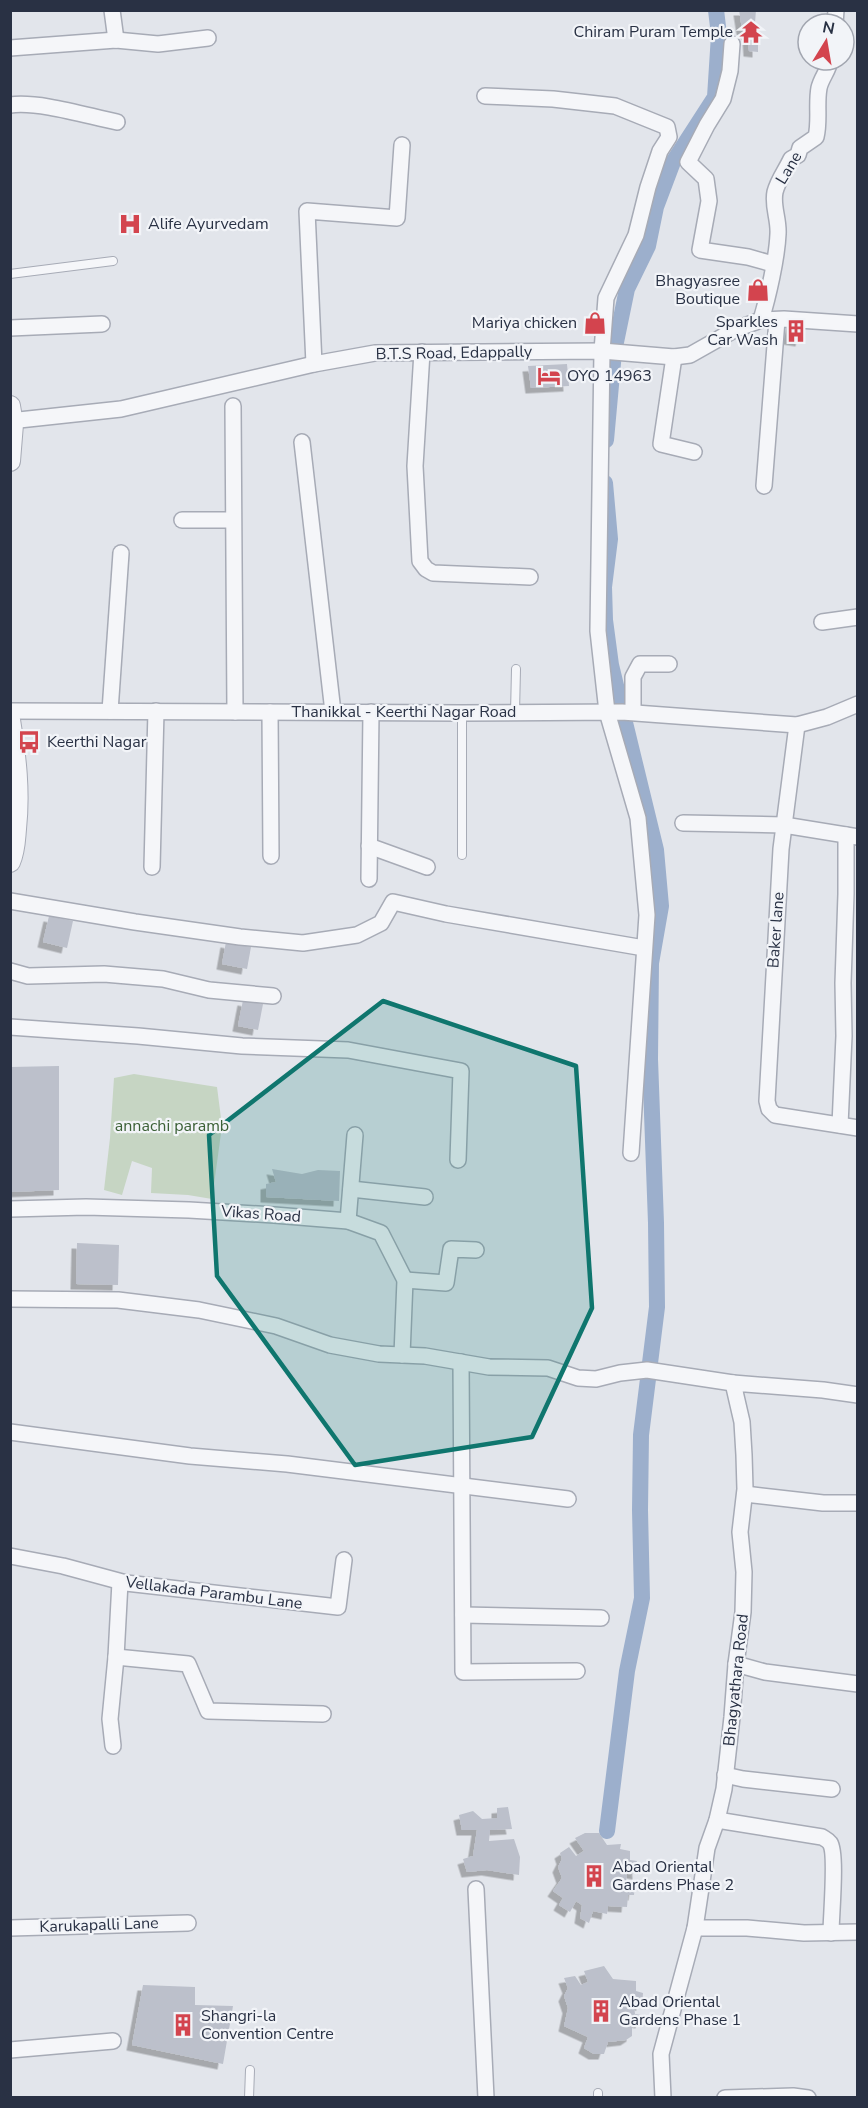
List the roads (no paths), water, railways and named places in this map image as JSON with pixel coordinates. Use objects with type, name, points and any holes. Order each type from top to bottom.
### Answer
[{"type":"street","points":[[112,10],[116,40]]},
{"type":"street","points":[[10,48],[116,40],[158,44],[208,38]]},
{"type":"street","points":[[732,44],[730,71],[723,99],[688,162],[706,179],[709,201],[700,250],[748,257],[773,264]]},
{"type":"street","name":"Lane","points":[[760,320],[767,299],[778,234],[774,207],[775,194],[791,159],[798,155],[800,148],[816,137],[820,85],[826,72]]},
{"type":"street","points":[[485,96],[553,99],[615,106],[666,127],[669,136],[652,172],[636,236],[606,298],[602,351],[598,631],[621,712],[638,818],[646,915],[631,1153]]},
{"type":"street","points":[[10,105],[19,104],[68,111],[117,122]]},
{"type":"street","points":[[314,364],[307,211],[397,218],[402,145]]},
{"type":"street","name":"B.T.S Road, Edappally","points":[[11,418],[19,420],[121,410],[314,364],[375,353],[602,351],[674,357],[690,355],[736,329],[760,320],[858,324]]},
{"type":"street","points":[[764,486],[777,320]]},
{"type":"street","points":[[10,328],[102,324]]},
{"type":"street","points":[[422,352],[416,466],[420,561],[426,569],[433,573],[530,577]]},
{"type":"street","points":[[674,357],[661,444],[694,452]]},
{"type":"street","points":[[232,406],[235,712]]},
{"type":"street","points":[[10,461],[11,418]]},
{"type":"street","points":[[302,442],[333,712]]},
{"type":"street","points":[[182,520],[233,520]]},
{"type":"street","points":[[110,711],[122,553]]},
{"type":"street","points":[[822,622],[858,617]]},
{"type":"street","points":[[621,712],[640,664],[669,664]]},
{"type":"street","points":[[797,725],[827,717],[858,704]]},
{"type":"street","name":"Thanikkal - Keerthi Nagar Road","points":[[10,711],[621,712],[797,725]]},
{"type":"street","points":[[152,867],[156,711]]},
{"type":"street","points":[[270,711],[271,856]]},
{"type":"street","points":[[369,879],[371,712]]},
{"type":"street","points":[[10,720],[18,774],[18,808],[14,854],[10,862]]},
{"type":"street","name":"Baker lane","points":[[797,725],[784,825],[772,984],[767,1101],[769,1109],[776,1115],[858,1128]]},
{"type":"street","points":[[684,823],[784,825],[852,836],[851,954],[840,1125]]},
{"type":"street","points":[[369,846],[427,867]]},
{"type":"street","points":[[10,900],[135,922],[240,937],[303,943],[357,935],[381,923],[393,902],[446,914],[644,948]]},
{"type":"street","points":[[10,971],[28,976],[104,974],[163,979],[209,990],[273,996]]},
{"type":"street","points":[[10,1027],[242,1046],[348,1050],[461,1071],[458,1160]]},
{"type":"street","points":[[348,1221],[355,1135]]},
{"type":"street","points":[[351,1189],[425,1197]]},
{"type":"street","name":"Vikas Road","points":[[10,1209],[86,1207],[189,1210],[348,1221],[381,1233],[405,1280],[402,1355]]},
{"type":"street","points":[[405,1280],[446,1283],[451,1249],[476,1251]]},
{"type":"street","points":[[10,1299],[118,1300],[199,1310],[276,1326],[330,1345],[379,1354],[425,1356],[489,1367],[548,1368],[578,1378],[596,1379],[647,1370],[733,1383],[823,1389],[858,1395]]},
{"type":"street","points":[[461,1362],[463,1672],[578,1671]]},
{"type":"street","name":"Bhagyathara Road","points":[[663,2097],[661,2054],[695,1928],[707,1848],[717,1820],[725,1775],[743,1612],[744,1572],[740,1533],[745,1494],[742,1422],[733,1383]]},
{"type":"street","points":[[10,1432],[568,1499]]},
{"type":"street","points":[[745,1494],[823,1503],[858,1503]]},
{"type":"street","name":"Vellakada Parambu Lane","points":[[10,1556],[63,1566],[120,1582],[338,1607],[344,1560]]},
{"type":"street","points":[[113,1746],[110,1719],[120,1582]]},
{"type":"street","points":[[463,1616],[602,1618]]},
{"type":"street","points":[[116,1657],[188,1664],[208,1711],[322,1714]]},
{"type":"street","points":[[736,1664],[765,1672],[858,1684]]},
{"type":"street","points":[[725,1775],[832,1789]]},
{"type":"street","points":[[717,1820],[822,1837],[830,1843],[833,1887],[831,1933]]},
{"type":"street","points":[[476,1889],[486,2097]]},
{"type":"street","name":"Karukapalli Lane","points":[[10,1928],[188,1923]]},
{"type":"street","points":[[695,1928],[747,1928],[804,1933],[858,1932]]},
{"type":"street","points":[[10,2050],[113,2041]]},
{"type":"street","points":[[724,2097],[808,2097]]},
{"type":"lane","points":[[10,274],[113,261]]},
{"type":"lane","points":[[515,713],[516,669]]},
{"type":"lane","points":[[462,713],[462,855]]},
{"type":"lane","points":[[249,2097],[250,2070]]},
{"type":"waterway","points":[[606,440],[614,352],[627,289],[648,246],[656,207],[673,162],[715,97],[719,35],[716,10]]},
{"type":"waterway","points":[[605,483],[610,539],[604,587],[605,620],[611,665],[656,850],[661,906],[651,963],[650,1059],[657,1307],[641,1435],[642,1598],[627,1671],[607,1831]]},
{"type":"place","name":"Chiram Puram Temple","points":[[751,32]]},
{"type":"place","name":"Alife Ayurvedam","points":[[130,224]]},
{"type":"place","name":"Bhagyasree Boutique","points":[[758,290]]},
{"type":"place","name":"Mariya chicken","points":[[595,323]]},
{"type":"place","name":"Sparkles Car Wash","points":[[796,331]]},
{"type":"place","name":"OYO 14963","points":[[549,376]]},
{"type":"place","name":"Keerthi Nagar","points":[[29,742]]},
{"type":"place","name":"Abad Oriental Gardens Phase 2","points":[[594,1876]]},
{"type":"place","name":"Abad Oriental Gardens Phase 1","points":[[601,2011]]},
{"type":"place","name":"Shangri-la Convention Centre","points":[[183,2025]]},
{"type":"park label","name":"annachi paramb","points":[[172,1126]]}]
